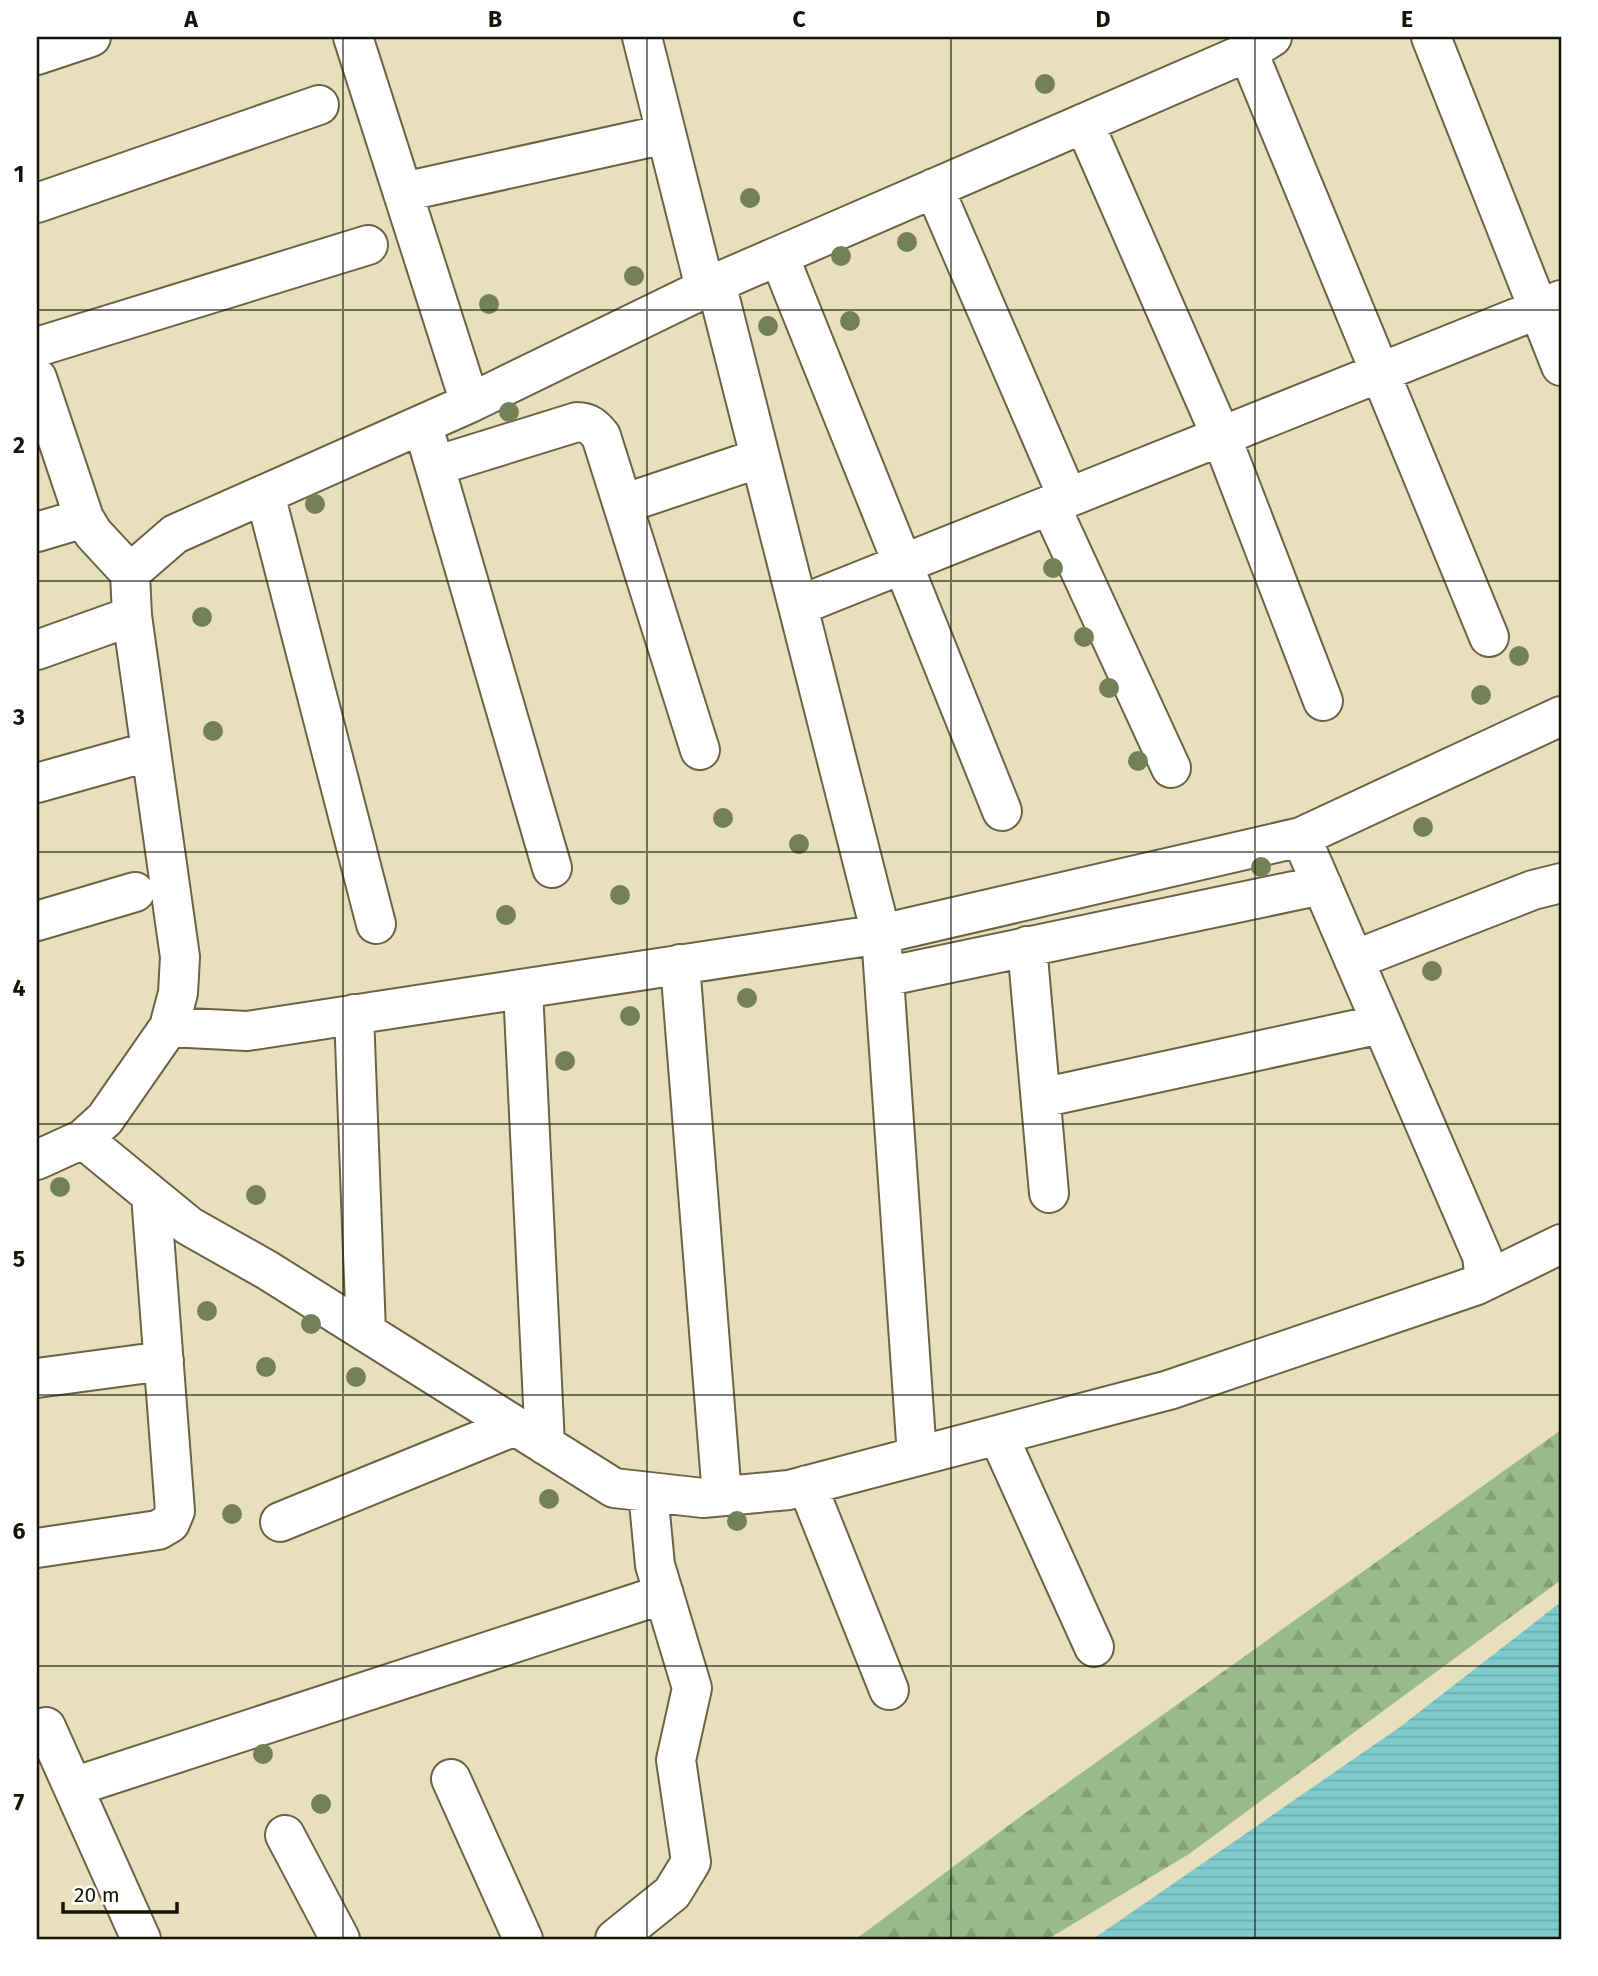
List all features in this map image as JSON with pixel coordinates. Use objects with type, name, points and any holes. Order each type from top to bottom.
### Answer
[{"type":"street","points":[[37,55],[91,37]]},
{"type":"street","points":[[353,37],[470,403]]},
{"type":"street","points":[[642,37],[666,134],[760,458],[881,934],[917,1457]]},
{"type":"street","points":[[1431,37],[1550,305],[1561,366]]},
{"type":"street","points":[[130,573],[175,534],[470,403],[710,286],[1260,44],[1379,373],[1489,637]]},
{"type":"street","points":[[37,203],[319,105]]},
{"type":"street","points":[[1084,123],[1221,436],[1323,701]]},
{"type":"street","points":[[402,192],[666,134]]},
{"type":"street","points":[[934,188],[1059,502],[1171,768]]},
{"type":"street","points":[[37,1160],[83,1139],[105,1119],[169,1027],[178,993],[180,957],[132,616],[130,573],[93,533],[85,518],[37,373],[368,245]]},
{"type":"street","points":[[779,256],[1002,811]]},
{"type":"street","points":[[798,606],[1550,305]]},
{"type":"street","points":[[435,466],[577,422],[585,422],[601,436],[700,750]]},
{"type":"street","points":[[423,424],[552,868]]},
{"type":"street","points":[[622,504],[760,458]]},
{"type":"street","points":[[265,494],[376,924]]},
{"type":"street","points":[[37,532],[85,518]]},
{"type":"street","points":[[37,650],[132,616]]},
{"type":"street","points":[[169,1027],[247,1031],[881,934],[1301,837],[1561,716]]},
{"type":"street","points":[[37,783],[151,751]]},
{"type":"street","points":[[1301,837],[1482,1256],[1484,1272],[1478,1285]]},
{"type":"street","points":[[1354,960],[1533,890],[1561,883]]},
{"type":"street","points":[[884,977],[1322,884]]},
{"type":"street","points":[[37,921],[135,892]]},
{"type":"street","points":[[1027,946],[1049,1193]]},
{"type":"street","points":[[680,964],[722,1496]]},
{"type":"street","points":[[523,989],[530,1435]]},
{"type":"street","points":[[354,1014],[366,1332]]},
{"type":"street","points":[[1041,1098],[1381,1024]]},
{"type":"street","points":[[83,1139],[189,1226],[366,1332],[614,1488],[703,1498],[807,1485],[1169,1390],[1478,1285],[1561,1244]]},
{"type":"street","points":[[37,1548],[158,1530],[170,1523],[176,1500],[151,1195]]},
{"type":"street","points":[[37,1378],[164,1361]]},
{"type":"street","points":[[280,1522],[530,1435]]},
{"type":"street","points":[[998,1435],[1094,1647]]},
{"type":"street","points":[[807,1485],[889,1690]]},
{"type":"street","points":[[615,1939],[672,1893],[691,1862],[676,1760],[692,1688],[655,1565],[648,1492]]},
{"type":"street","points":[[73,1787],[664,1594]]},
{"type":"street","points":[[46,1727],[141,1939]]},
{"type":"street","points":[[451,1779],[523,1939]]},
{"type":"street","points":[[285,1835],[340,1939]]},
{"type":"green space","points":[[1561,1430],[1561,1580],[1189,1854],[1048,1939],[856,1939],[1024,1814]]},
{"type":"water","points":[[1561,1602],[1561,1939],[1093,1939],[1400,1727]]}]
